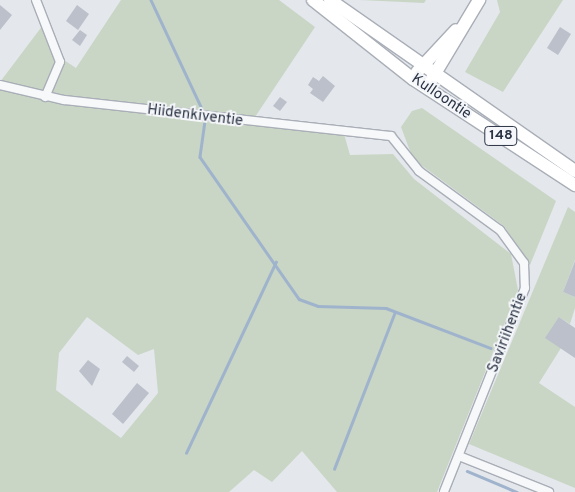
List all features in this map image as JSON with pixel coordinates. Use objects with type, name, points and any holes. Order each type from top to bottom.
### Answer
[{"type":"main road","name":"Kulloontie","points":[[313,0],[426,88],[575,185]]},
{"type":"main road","name":"Kulloontie","points":[[330,0],[421,66],[575,171]]},
{"type":"main road","points":[[426,88],[435,75],[461,25],[479,0]]},
{"type":"main road","points":[[412,78],[421,66],[461,25]]},
{"type":"street","points":[[36,0],[60,62],[45,97]]},
{"type":"street","name":"Hiidenkiventie","points":[[0,85],[45,97],[391,136]]},
{"type":"street","name":"Saviriihentie","points":[[391,136],[419,171],[509,240],[527,276],[444,492]]},
{"type":"street","points":[[459,456],[549,492]]},
{"type":"green space","points":[[121,0],[279,0],[315,27],[253,120],[344,134],[350,155],[393,154],[414,179],[511,254],[518,290],[437,492],[337,492],[302,451],[272,482],[254,470],[229,492],[0,492],[0,82],[43,25],[55,54],[76,68]],"holes":[[[87,317],[138,355],[154,349],[158,393],[121,438],[56,390],[59,353]]]},
{"type":"green space","points":[[360,0],[426,0],[424,3]]},
{"type":"green space","points":[[497,0],[563,0],[503,92],[465,72],[500,12]]},
{"type":"green space","points":[[422,108],[556,201],[530,265],[504,226],[413,159],[401,127],[412,111]]},
{"type":"green space","points":[[568,207],[575,212],[575,260],[563,292],[575,297],[575,308],[570,324],[559,317],[561,348],[539,383],[575,407],[575,488],[469,444]]},
{"type":"building","points":[[0,5],[12,15],[0,30]]},
{"type":"building","points":[[77,5],[89,14],[78,30],[66,21]]},
{"type":"building","points":[[560,27],[571,34],[558,55],[547,48]]},
{"type":"building","points":[[80,30],[87,35],[80,46],[72,40]]},
{"type":"building","points":[[323,76],[335,86],[323,102],[310,93],[313,89],[308,85],[313,77],[319,81]]},
{"type":"building","points":[[280,97],[287,102],[280,111],[273,106]]},
{"type":"building","points":[[575,261],[575,297],[563,292]]},
{"type":"building","points":[[559,317],[575,328],[575,358],[545,338]]},
{"type":"building","points":[[127,356],[139,366],[134,372],[122,362]]},
{"type":"building","points":[[88,360],[100,369],[92,386],[79,371]]},
{"type":"building","points":[[137,383],[149,393],[123,424],[112,414]]},
{"type":"waterway","points":[[151,0],[203,111]]},
{"type":"waterway","points":[[205,121],[200,157],[299,299],[318,306],[386,308],[491,348]]},
{"type":"waterway","points":[[186,453],[276,262]]},
{"type":"waterway","points":[[334,469],[395,312]]},
{"type":"waterway","points":[[467,471],[517,492]]}]
